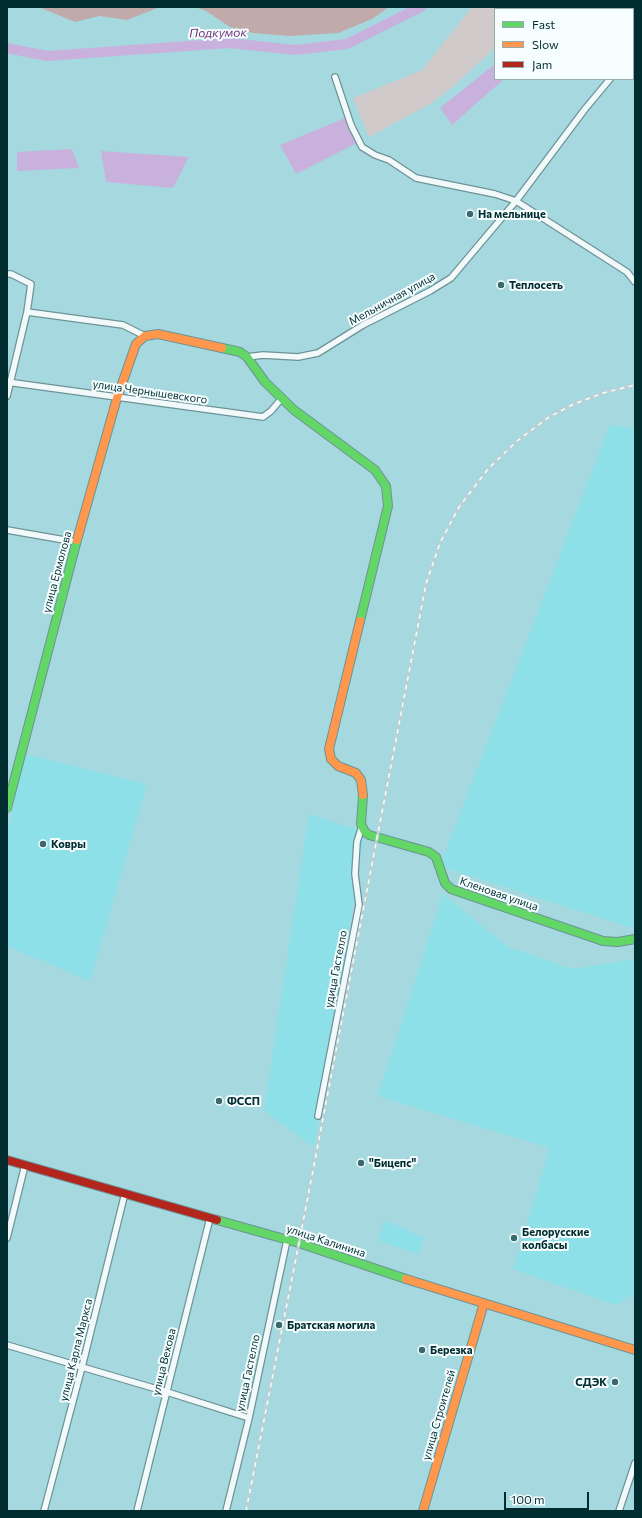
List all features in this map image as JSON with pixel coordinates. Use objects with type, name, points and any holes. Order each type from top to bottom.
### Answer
[{"type":"street","points":[[335,77],[351,125],[362,147],[375,155],[389,160],[416,178],[495,194],[516,201],[627,272],[635,282]]},
{"type":"street","name":"Мельничная улица","points":[[247,357],[263,355],[298,357],[318,353],[363,326],[451,278],[516,201],[585,109],[609,80]]},
{"type":"street","points":[[7,274],[11,274],[31,284],[27,312],[9,382],[7,396]]},
{"type":"street","points":[[27,312],[124,325],[145,336],[158,334],[240,352],[247,357],[265,382],[294,410],[375,470],[386,486],[388,506],[330,749],[331,759],[338,766],[356,773],[361,780],[363,790],[360,814],[362,826]]},
{"type":"street","name":"улица Ермолова","points":[[7,808],[11,780],[117,398],[136,344],[145,336]]},
{"type":"street","name":"улица Чернышевского","points":[[9,382],[263,417],[271,411],[282,398]]},
{"type":"street","points":[[7,530],[76,542]]},
{"type":"street","name":"Кленовая улица","points":[[362,826],[365,832],[369,835],[429,852],[436,857],[445,883],[451,889],[603,941],[618,942],[635,939]]},
{"type":"street","name":"удица Гастелло","points":[[318,1116],[359,905],[355,874],[357,842],[362,826]]},
{"type":"street","name":"улица Калинина","points":[[7,1160],[287,1240],[635,1350]]},
{"type":"street","points":[[7,1238],[25,1165]]},
{"type":"street","name":"улица Карла Маркса","points":[[44,1511],[82,1367],[125,1193]]},
{"type":"street","name":"улица Вехова","points":[[137,1511],[210,1218]]},
{"type":"street","name":"улица Гастелло","points":[[226,1511],[287,1240]]},
{"type":"street","name":"улица Строителей","points":[[423,1511],[484,1303]]},
{"type":"street","points":[[7,1345],[167,1392],[248,1418]]},
{"type":"street","points":[[619,1511],[635,1463]]},
{"type":"shaded area","points":[[39,7],[160,7],[127,20],[99,16],[75,22]]},
{"type":"shaded area","points":[[195,7],[389,7],[372,19],[338,33],[289,36],[253,33],[230,27],[206,11]]},
{"type":"shaded area","points":[[472,7],[544,7],[494,8],[494,49],[451,88],[430,104],[369,137],[353,98],[422,70]]},
{"type":"shaded area","points":[[494,65],[494,80],[503,80],[452,125],[440,108]]},
{"type":"shaded area","points":[[345,118],[357,143],[296,174],[280,145]]},
{"type":"shaded area","points":[[72,149],[79,168],[17,171],[17,152]]},
{"type":"shaded area","points":[[101,151],[189,157],[173,188],[106,182]]},
{"type":"shaded area","points":[[610,425],[635,428],[635,918],[632,928],[440,866]]},
{"type":"shaded area","points":[[25,754],[147,784],[90,981],[7,946],[7,836]]},
{"type":"shaded area","points":[[309,814],[365,832],[314,1147],[264,1111]]},
{"type":"shaded area","points":[[443,894],[508,947],[572,969],[635,959],[635,1294],[616,1305],[513,1269],[550,1148],[378,1096]]},
{"type":"shaded area","points":[[384,1220],[424,1238],[419,1254],[379,1241]]},
{"type":"waterway","name":"Подкумок","points":[[7,48],[47,56],[230,43],[295,50],[347,44],[421,7]]},
{"type":"railway","points":[[246,1511],[426,584],[440,543],[459,507],[488,469],[517,441],[549,417],[574,404],[603,393],[635,385]]},
{"type":"traffic: fast","points":[[222,348],[240,352],[247,357],[265,382],[294,410],[375,470],[386,486],[388,506],[360,621]]},
{"type":"traffic: fast","points":[[7,808],[77,540]]},
{"type":"traffic: fast","points":[[363,795],[361,824],[365,832],[369,835],[429,852],[436,857],[445,883],[451,889],[603,941],[618,942],[635,939]]},
{"type":"traffic: fast","points":[[217,1220],[299,1243],[406,1279]]},
{"type":"traffic: slow","points":[[77,540],[117,398],[136,344],[145,336],[158,334],[222,348]]},
{"type":"traffic: slow","points":[[360,621],[329,749],[331,759],[338,766],[356,773],[361,780],[363,795]]},
{"type":"traffic: slow","points":[[406,1279],[635,1350]]},
{"type":"traffic: slow","points":[[423,1511],[484,1303]]},
{"type":"traffic: jam","points":[[7,1160],[217,1220]]},
{"type":"place","name":"На мельнице","points":[[470,214]]},
{"type":"place","name":"Теплосеть","points":[[501,285]]},
{"type":"place","name":"Ковры","points":[[43,844]]},
{"type":"place","name":"ФССП","points":[[219,1101]]},
{"type":"place","name":"\"Бицепс\"","points":[[361,1163]]},
{"type":"place","name":"Белорусские колбасы","points":[[514,1238]]},
{"type":"place","name":"Братская могила","points":[[279,1325]]},
{"type":"place","name":"Березка","points":[[422,1350]]},
{"type":"place","name":"СДЭК","points":[[615,1382]]}]
